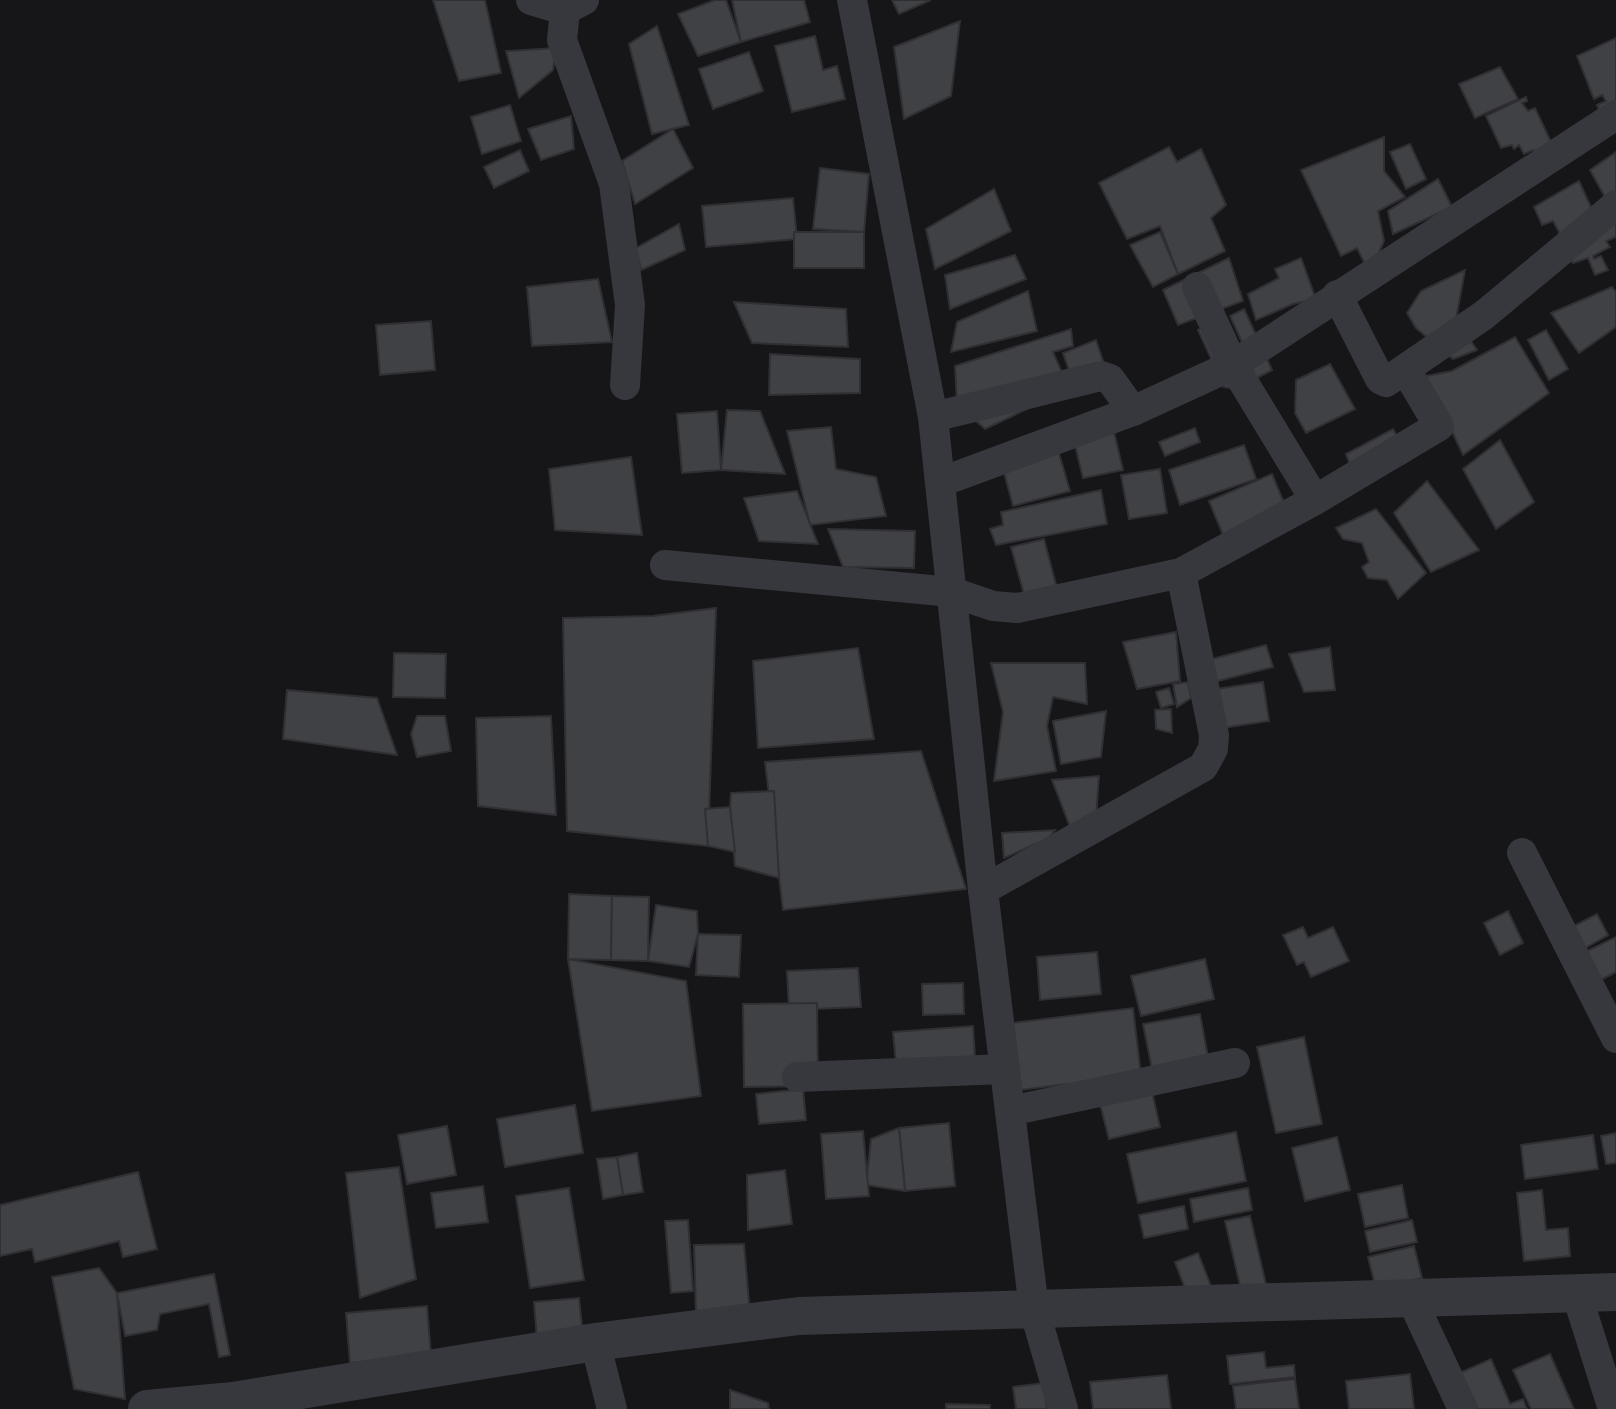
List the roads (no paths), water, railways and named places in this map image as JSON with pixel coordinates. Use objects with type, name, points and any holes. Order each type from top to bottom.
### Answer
[{"type":"street","points":[[531,0],[575,5],[562,40],[614,184],[630,305],[625,385]]},
{"type":"street","points":[[852,0],[933,417],[983,890],[1034,1309],[1063,1409]]},
{"type":"street","points":[[941,482],[1133,411],[1233,365],[1337,295],[1467,215],[1511,180],[1616,115]]},
{"type":"street","points":[[1337,295],[1380,379],[1386,382],[1407,372],[1484,315],[1616,205]]},
{"type":"street","points":[[1197,287],[1233,365],[1315,500]]},
{"type":"street","points":[[665,565],[952,592],[993,606],[1017,608],[1181,573],[1315,500],[1439,426],[1407,372]]},
{"type":"street","points":[[933,417],[1101,376],[1110,379],[1133,411]]},
{"type":"street","points":[[983,890],[1203,767],[1213,749],[1214,735],[1181,573]]},
{"type":"street","points":[[1522,853],[1616,1038]]},
{"type":"street","points":[[1010,1111],[1235,1063]]},
{"type":"street","points":[[797,1077],[1005,1069]]},
{"type":"street","points":[[1576,1292],[1613,1409]]},
{"type":"street","points":[[147,1409],[233,1401],[595,1342],[799,1316],[1616,1292]]},
{"type":"street","points":[[1412,1300],[1463,1409]]},
{"type":"street","points":[[595,1342],[612,1409]]}]
